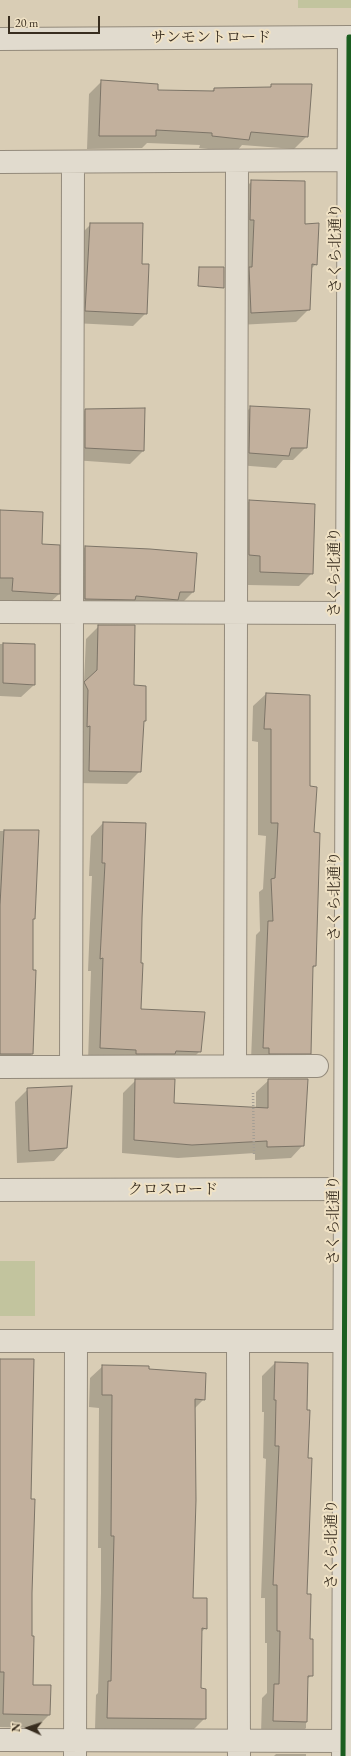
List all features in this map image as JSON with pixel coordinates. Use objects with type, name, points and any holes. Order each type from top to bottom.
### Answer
[{"type":"street","name":"サンモントロード","points":[[0,39],[350,37]]},
{"type":"street","name":"さくら北通り","points":[[346,1746],[345,1341],[349,1189],[350,37]]},
{"type":"street","points":[[0,162],[350,160]]},
{"type":"street","points":[[237,161],[236,612],[244,1066]]},
{"type":"street","points":[[71,1067],[73,162]]},
{"type":"street","points":[[0,612],[349,613]]},
{"type":"street","points":[[0,1067],[317,1066]]},
{"type":"street","name":"クロスロード","points":[[0,1190],[349,1189]]},
{"type":"street","points":[[0,1341],[345,1341]]},
{"type":"street","points":[[75,1748],[76,1341]]},
{"type":"street","points":[[238,1341],[239,1748]]},
{"type":"street","points":[[0,1740],[75,1748],[239,1748],[346,1746]]},
{"type":"path","points":[[244,1066],[254,1154]]},
{"type":"green space","points":[[298,0],[351,0],[351,8],[298,8]]},
{"type":"green space","points":[[0,1261],[35,1261],[35,1316],[0,1316]]},
{"type":"building","points":[[101,80],[158,84],[158,90],[214,91],[214,88],[271,87],[271,84],[312,84],[308,137],[251,132],[249,140],[212,136],[212,133],[156,130],[156,136],[99,136]]},
{"type":"building","points":[[251,180],[305,181],[305,224],[319,223],[317,265],[312,264],[310,310],[251,313],[249,267],[252,267],[254,220],[250,220]]},
{"type":"building","points":[[90,223],[143,223],[142,264],[149,264],[147,314],[85,311]]},
{"type":"building","points":[[199,267],[224,267],[224,288],[198,286]]},
{"type":"building","points":[[250,406],[310,409],[307,448],[291,448],[289,456],[249,453]]},
{"type":"building","points":[[145,408],[144,451],[85,448],[85,409]]},
{"type":"building","points":[[249,500],[315,504],[313,574],[260,572],[260,556],[249,555]]},
{"type":"building","points":[[0,510],[43,512],[42,544],[60,545],[60,594],[12,591],[13,578],[0,578]]},
{"type":"building","points":[[85,546],[197,553],[194,592],[180,592],[178,600],[136,596],[135,600],[85,599]]},
{"type":"building","points":[[98,625],[135,625],[134,685],[146,686],[146,721],[144,721],[141,772],[89,771],[90,726],[87,727],[88,690],[84,682],[97,670]]},
{"type":"building","points":[[3,643],[35,644],[35,685],[3,683]]},
{"type":"building","points":[[266,693],[310,695],[310,786],[317,787],[314,832],[320,833],[316,966],[313,966],[311,1054],[269,1054],[269,1048],[263,1048],[268,921],[273,921],[271,879],[275,878],[278,823],[271,823],[271,729],[264,729]]},
{"type":"building","points":[[103,822],[146,823],[142,918],[141,963],[143,963],[141,1009],[205,1012],[201,1052],[176,1051],[175,1054],[136,1054],[136,1050],[100,1048],[103,958],[100,959],[105,863],[102,863]]},
{"type":"building","points":[[4,830],[39,830],[35,919],[33,919],[33,970],[36,970],[33,1054],[0,1054],[0,905]]},
{"type":"building","points":[[135,1079],[175,1079],[174,1103],[268,1108],[268,1079],[308,1079],[304,1146],[267,1147],[267,1141],[192,1145],[134,1140]]},
{"type":"building","points":[[72,1086],[67,1148],[29,1151],[27,1088]]},
{"type":"building","points":[[0,1359],[34,1359],[31,1499],[35,1499],[32,1593],[32,1636],[34,1636],[33,1685],[51,1685],[50,1715],[3,1714],[4,1672],[0,1672]]},
{"type":"building","points":[[275,1362],[308,1363],[307,1410],[310,1410],[308,1458],[312,1458],[307,1594],[311,1594],[310,1639],[313,1639],[313,1676],[308,1676],[307,1722],[273,1721],[274,1684],[279,1684],[280,1631],[277,1631],[277,1585],[273,1585],[279,1446],[275,1446]]},
{"type":"building","points":[[102,1365],[149,1366],[149,1369],[206,1373],[205,1400],[195,1399],[196,1500],[193,1598],[207,1598],[207,1629],[202,1628],[201,1688],[206,1689],[206,1719],[107,1718],[108,1681],[111,1681],[114,1536],[111,1536],[112,1395],[102,1395]]},
{"type":"cycle path","points":[[343,1756],[349,37],[351,37]]}]
